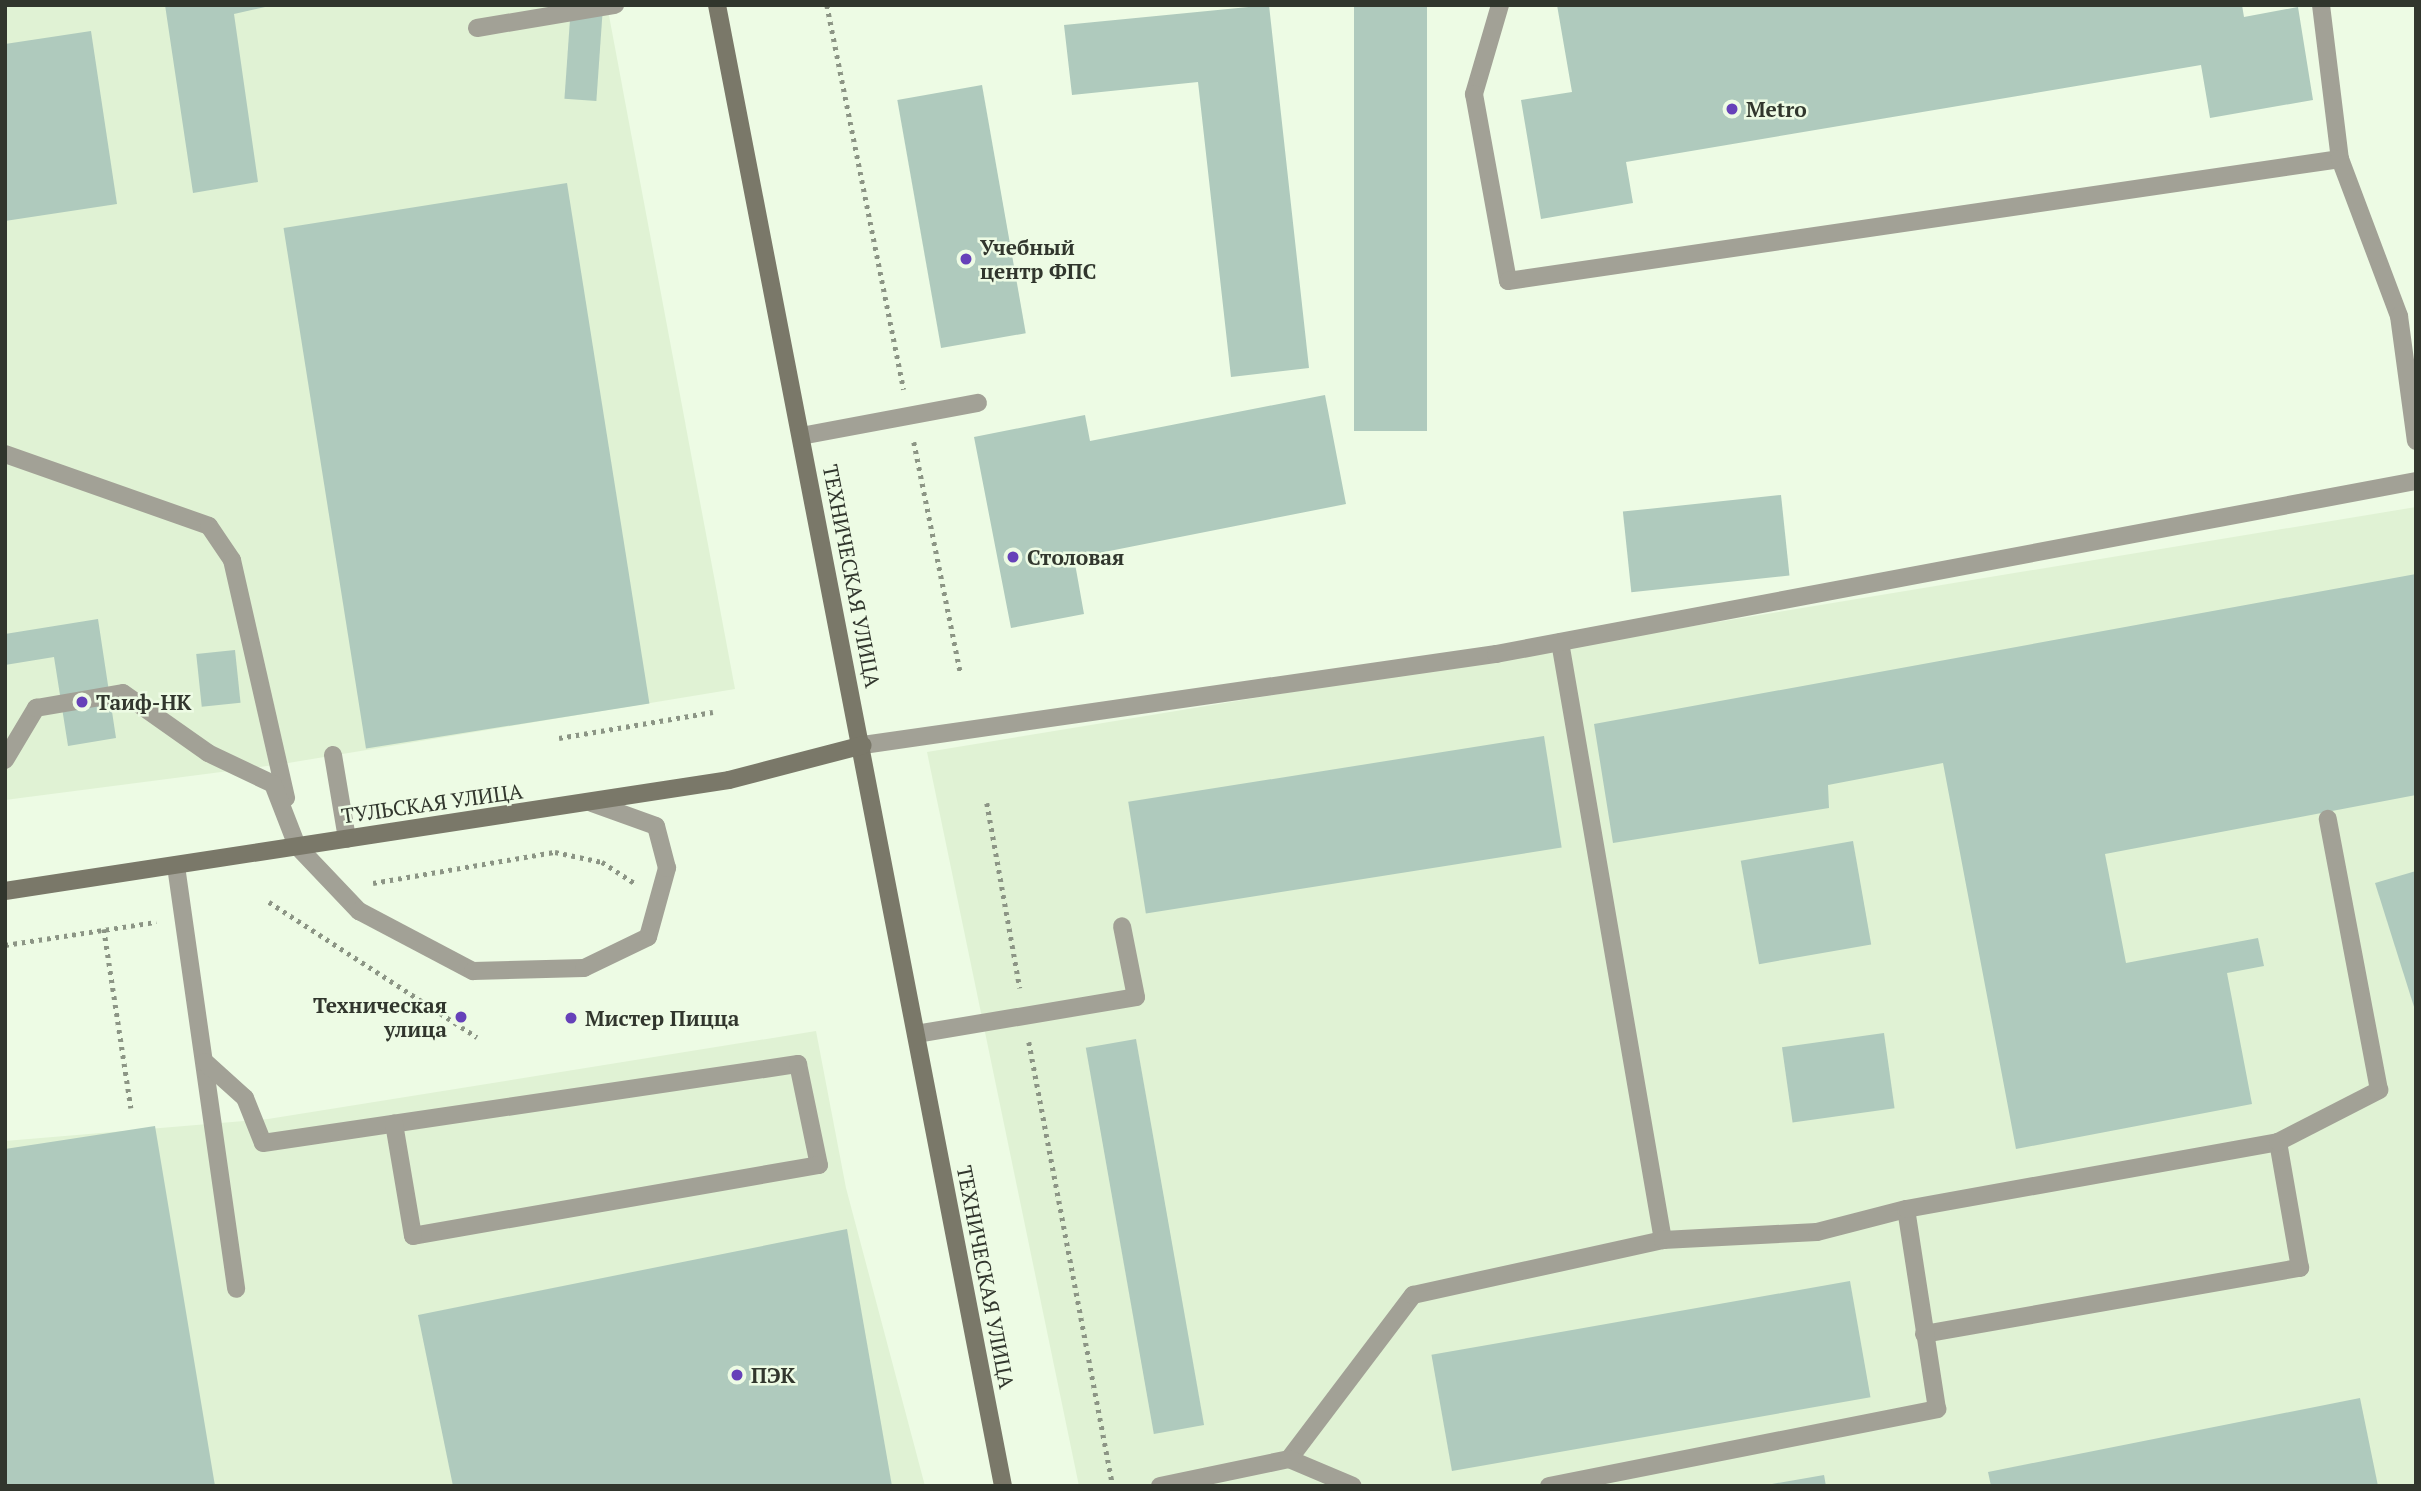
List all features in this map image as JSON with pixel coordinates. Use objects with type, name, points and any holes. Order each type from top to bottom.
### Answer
[{"type":"main road","name":"ТЕХНИЧЕСКАЯ УЛИЦА","points":[[717,5],[863,745],[1003,1486]]},
{"type":"main road","name":"ТУЛЬСКАЯ УЛИЦА","points":[[5,891],[729,780],[863,745]]},
{"type":"lane","points":[[477,28],[615,5]]},
{"type":"lane","points":[[1500,5],[1474,93],[1508,281],[2340,159]]},
{"type":"lane","points":[[2320,5],[2340,159],[2399,316],[2416,441]]},
{"type":"lane","points":[[801,436],[978,403]]},
{"type":"lane","points":[[5,454],[209,526],[232,560],[297,846]]},
{"type":"lane","points":[[863,745],[1560,642],[2416,481]]},
{"type":"lane","points":[[1560,642],[1663,1240]]},
{"type":"lane","points":[[5,760],[36,708],[123,693],[208,753],[272,784],[297,846],[359,911],[473,971],[584,968],[648,937],[667,868],[656,826],[592,803]]},
{"type":"lane","points":[[333,755],[347,839]]},
{"type":"lane","points":[[1289,1459],[1413,1295],[1663,1240],[1817,1232],[1906,1209],[2278,1142],[2379,1090],[2328,819]]},
{"type":"lane","points":[[176,866],[236,1289]]},
{"type":"lane","points":[[916,1034],[1136,997],[1122,926]]},
{"type":"lane","points":[[205,1062],[245,1098],[263,1143],[798,1064],[819,1165],[413,1236],[394,1124]]},
{"type":"lane","points":[[1924,1334],[2300,1268],[2278,1142]]},
{"type":"lane","points":[[1549,1486],[1937,1409],[1906,1209]]},
{"type":"lane","points":[[1160,1486],[1289,1459],[1353,1486]]},
{"type":"path","points":[[827,5],[960,671]]},
{"type":"path","points":[[559,738],[713,712]]},
{"type":"path","points":[[988,803],[1024,1014],[1112,1486]]},
{"type":"path","points":[[368,884],[555,852],[602,862],[635,883]]},
{"type":"path","points":[[269,902],[477,1037]]},
{"type":"path","points":[[5,945],[157,921]]},
{"type":"path","points":[[104,929],[131,1108]]},
{"type":"shaded area","points":[[5,5],[607,5],[735,689],[282,764],[5,800]]},
{"type":"shaded area","points":[[2416,507],[2416,1486],[1079,1486],[927,752]]},
{"type":"shaded area","points":[[816,1031],[846,1188],[925,1486],[5,1486],[5,1141],[268,1119]]},
{"type":"building","points":[[165,5],[274,5],[234,14],[258,182],[193,193]]},
{"type":"building","points":[[571,5],[603,7],[596,101],[564,99]]},
{"type":"building","points":[[1269,5],[1309,368],[1231,377],[1198,82],[1072,95],[1064,25]]},
{"type":"building","points":[[1354,5],[1427,5],[1427,431],[1354,431]]},
{"type":"building","name":"Metro","points":[[1557,5],[2242,5],[2244,17],[2298,7],[2313,100],[2210,118],[2201,65],[1626,162],[1633,203],[1541,219],[1521,100],[1572,92]]},
{"type":"building","points":[[91,31],[117,204],[5,221],[5,44]]},
{"type":"building","points":[[982,85],[1026,333],[941,348],[897,100]]},
{"type":"building","points":[[567,183],[649,704],[366,748],[284,228]]},
{"type":"building","points":[[1325,395],[1346,504],[1074,558],[1084,614],[1011,628],[974,437],[1085,415],[1090,441]]},
{"type":"building","points":[[1781,495],[1789,576],[1631,592],[1623,512]]},
{"type":"building","points":[[2416,574],[2416,795],[2105,854],[2126,963],[2258,938],[2264,966],[2227,973],[2252,1104],[2016,1149],[1943,763],[1828,785],[1829,808],[1613,843],[1594,724]]},
{"type":"building","points":[[98,619],[116,738],[68,746],[54,657],[5,665],[5,634]]},
{"type":"building","points":[[235,650],[241,703],[202,707],[196,654]]},
{"type":"building","points":[[1544,736],[1562,848],[1146,913],[1128,802]]},
{"type":"building","points":[[1853,841],[1871,944],[1759,964],[1741,861]]},
{"type":"building","points":[[2416,871],[2416,1010],[2415,1010],[2375,883]]},
{"type":"building","points":[[1884,1033],[1895,1108],[1793,1123],[1782,1047]]},
{"type":"building","points":[[1136,1039],[1204,1425],[1154,1434],[1086,1048]]},
{"type":"building","points":[[155,1126],[215,1486],[5,1486],[5,1149]]},
{"type":"building","points":[[847,1229],[892,1486],[453,1486],[418,1315]]},
{"type":"building","points":[[1850,1281],[1870,1397],[1452,1471],[1431,1355]]},
{"type":"building","points":[[2360,1398],[2378,1486],[1991,1486],[1988,1472]]},
{"type":"building","points":[[1824,1475],[1826,1486],[1772,1486],[1772,1484]]},
{"type":"place","name":"Metro","points":[[1732,109]]},
{"type":"place","name":"Учебный центр ФПС","points":[[966,259]]},
{"type":"place","name":"Столовая","points":[[1013,557]]},
{"type":"place","name":"Таиф-НК","points":[[82,702]]},
{"type":"place","name":"Техническая улица","points":[[461,1017]]},
{"type":"place","name":"Мистер Пицца","points":[[571,1018]]},
{"type":"place","name":"ПЭК","points":[[737,1375]]}]
